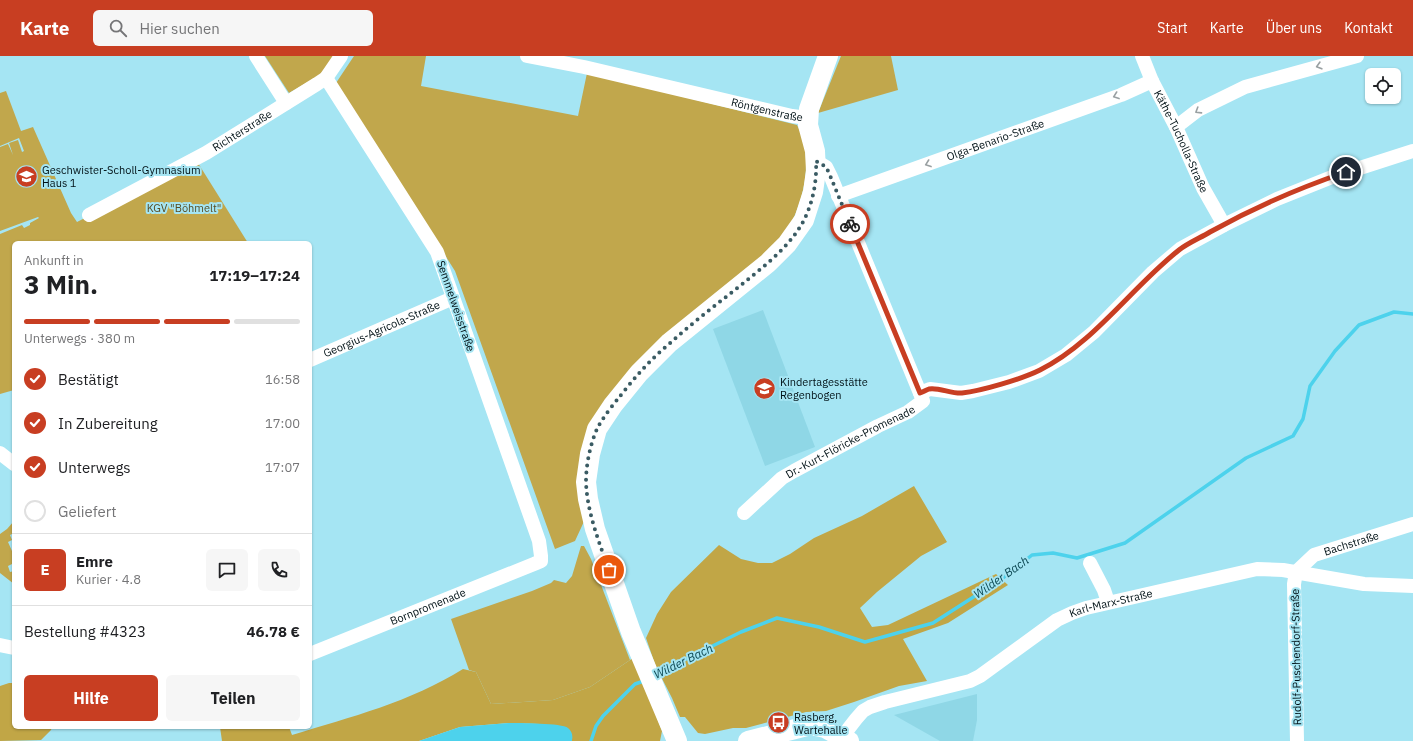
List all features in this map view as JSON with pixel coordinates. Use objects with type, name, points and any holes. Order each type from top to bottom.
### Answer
[{"type":"street","points":[[256,56],[286,103]]},
{"type":"street","name":"Richterstraße","points":[[89,215],[206,153],[326,78],[342,56]]},
{"type":"street","name":"Röntgenstraße","points":[[528,56],[584,67],[792,116],[808,118],[809,131],[816,161],[816,180],[804,220],[787,244],[768,264],[669,343],[638,373],[613,405],[598,429],[587,468],[586,482],[588,499],[595,529],[620,602],[677,741]]},
{"type":"street","points":[[808,118],[810,103],[828,56]]},
{"type":"street","name":"Käthe-Tucholla-Straße","points":[[1142,56],[1152,81],[1176,128],[1203,188],[1224,225]]},
{"type":"street","points":[[1176,128],[1198,110],[1245,87],[1357,56]]},
{"type":"street","name":"Semmelweisstraße","points":[[326,78],[435,248],[539,541],[541,556]]},
{"type":"street","name":"Olga-Benario-Straße","points":[[838,196],[1121,95],[1152,81]]},
{"type":"street","name":"Dr.-Kurt-Flöricke-Promenade","points":[[744,513],[782,478],[878,426],[908,412],[923,401],[920,393],[930,389],[961,393],[1008,382],[1039,371],[1066,355],[1094,332],[1153,272],[1180,248],[1278,199],[1332,177],[1413,151]]},
{"type":"street","points":[[816,161],[826,167],[920,393]]},
{"type":"street","name":"Georgius-Agricola-Straße","points":[[312,359],[454,298]]},
{"type":"street","points":[[0,453],[12,462]]},
{"type":"street","name":"Bachstraße","points":[[1296,572],[1314,555],[1413,524]]},
{"type":"street","name":"Bornpromenade","points":[[312,653],[534,564],[541,561],[541,556]]},
{"type":"street","points":[[1090,563],[1104,590],[1108,602]]},
{"type":"street","name":"Karl-Marx-Straße","points":[[837,737],[870,708],[893,700],[970,681],[980,676],[1057,620],[1086,608],[1108,602],[1257,569],[1273,569],[1296,572],[1364,584],[1413,586]]},
{"type":"street","name":"Rudolf-Puschendorf-Straße","points":[[1296,572],[1294,584],[1297,741]]},
{"type":"street","points":[[0,645],[12,648]]},
{"type":"street","points":[[748,741],[811,724],[820,726],[837,737]]},
{"type":"shaded area","name":"Kindertagesstätte Regenbogen","points":[[763,310],[815,447],[765,466],[713,329]]},
{"type":"shaded area","points":[[914,486],[947,542],[921,556],[860,608],[872,627],[888,625],[996,574],[1008,585],[948,623],[903,639],[927,681],[899,686],[826,711],[806,712],[746,728],[733,728],[705,734],[698,733],[685,717],[680,717],[656,667],[646,638],[657,614],[671,592],[719,545],[741,559],[758,563],[772,563],[790,554],[814,538],[862,516]]},
{"type":"shaded area","points":[[633,658],[662,731],[660,741],[572,741],[540,724],[509,723],[460,727],[419,741],[222,741],[220,729],[290,729],[292,735],[401,700],[443,681],[463,669],[476,672],[491,704],[553,700],[590,687]]},
{"type":"shaded area","points":[[12,683],[12,729],[51,729],[41,740],[0,741],[0,686]]},
{"type":"shaded area","points":[[977,694],[977,720],[973,741],[940,741],[894,715]]},
{"type":"shaded area","points":[[509,723],[564,726],[571,732],[572,741],[419,741],[460,727]]},
{"type":"green space","points":[[265,56],[335,56],[327,71],[289,93]]},
{"type":"green space","points":[[354,56],[426,56],[421,86],[578,116],[587,73],[797,125],[805,150],[805,177],[799,204],[788,229],[765,259],[603,412],[587,515],[575,541],[555,549],[455,271],[336,83]]},
{"type":"green space","points":[[841,56],[891,56],[898,90],[818,113]]},
{"type":"green space","name":"KGV \"Böhmelt\"","points":[[6,91],[21,131],[33,127],[71,213],[77,222],[137,191],[198,163],[247,241],[12,241],[12,391],[0,394],[0,234],[22,225],[24,228],[39,218],[38,217],[0,231],[0,147],[8,144],[13,155],[9,143],[18,140],[22,152],[24,151],[19,138],[0,146],[0,93]]},
{"type":"green space","points":[[12,523],[12,534],[10,535],[12,540],[8,542],[12,551],[12,564],[8,566],[10,572],[12,572],[12,582],[0,573],[0,534]]},
{"type":"green space","points":[[581,546],[584,546],[591,559],[630,660],[590,687],[553,700],[491,704],[476,672],[469,670],[451,619],[532,591],[551,583],[554,580],[566,583],[572,576]]},
{"type":"waterway","name":"Wilder Bach","points":[[656,676],[684,660],[741,632],[777,618],[819,627],[865,642],[933,623],[1003,578],[1032,555],[1053,553],[1077,558],[1125,543],[1246,458],[1293,436],[1303,419],[1310,386],[1335,351],[1359,325],[1394,312],[1413,314]]},
{"type":"waterway","name":"Wilder Bach","points":[[591,741],[596,726],[603,716],[635,684],[644,681]]},
{"type":"way so far","points":[[609,570],[595,529],[588,499],[586,482],[590,454],[598,429],[613,405],[638,373],[669,343],[768,264],[787,244],[804,220],[810,204],[816,180],[816,161],[826,167],[850,224]]},
{"type":"place","name":"Geschwister-Scholl-Gymnasium Haus 1","points":[[27,176]]},
{"type":"place","name":"Kindertagesstätte Regenbogen","points":[[764,388]]},
{"type":"place","name":"Rasberg, Wartehalle","points":[[778,723]]},
{"type":"route","points":[[850,224],[920,393],[930,389],[961,393],[1008,382],[1039,371],[1066,355],[1094,332],[1124,300],[1180,248],[1278,199],[1346,172]]}]
